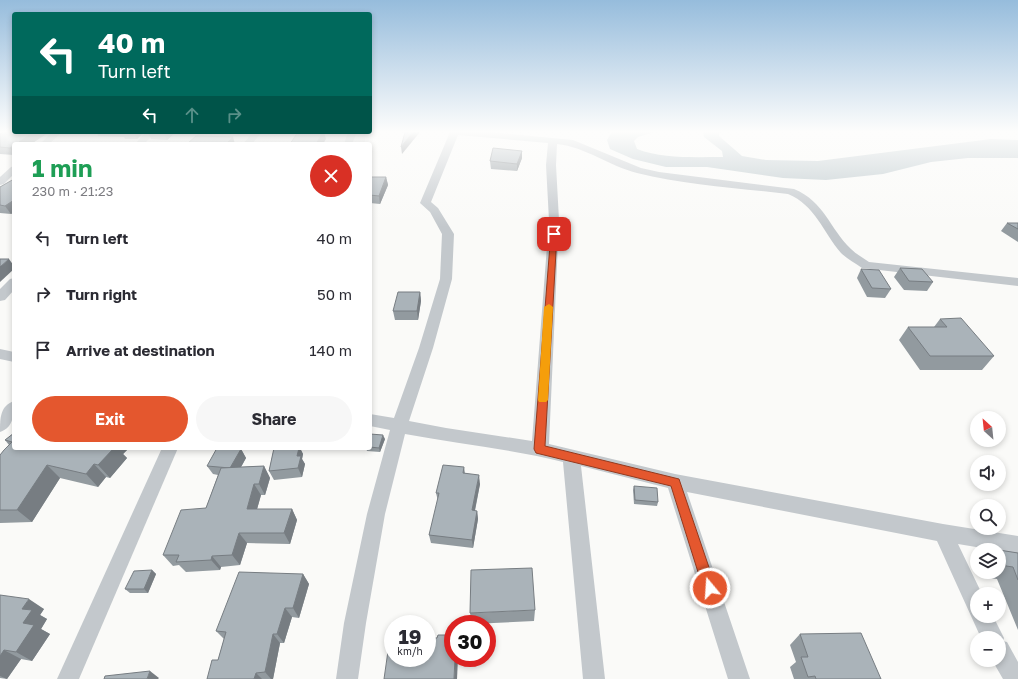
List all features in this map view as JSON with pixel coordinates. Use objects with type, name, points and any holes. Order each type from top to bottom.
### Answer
[{"type":"street","points":[[347,679],[355,622],[376,514],[399,426],[426,348],[446,279],[448,234],[434,210],[425,203],[445,164]]},
{"type":"street","points":[[540,449],[554,220],[551,164]]},
{"type":"street","points":[[623,164],[638,170],[659,175],[790,191],[799,194],[810,202],[846,251],[866,265],[1018,282]]},
{"type":"street","points":[[0,182],[12,171]]},
{"type":"street","points":[[0,297],[12,284]]},
{"type":"street","points":[[0,354],[12,357]]},
{"type":"street","points":[[0,425],[12,410]]},
{"type":"street","points":[[372,420],[446,435],[540,449],[675,482],[943,533],[1018,545]]},
{"type":"street","points":[[68,679],[169,450]]},
{"type":"street","points":[[571,457],[594,679]]},
{"type":"street","points":[[675,482],[739,679]]},
{"type":"street","points":[[943,533],[970,592]]},
{"type":"street","points":[[1006,663],[1015,679]]},
{"type":"shaded area","points":[[652,164],[924,164],[883,174],[826,180],[783,178],[707,167],[666,167]]},
{"type":"building","points":[[372,177],[386,177],[379,196],[372,195]]},
{"type":"building","points":[[12,180],[12,201],[5,206],[0,205],[0,187]]},
{"type":"building","points":[[1007,223],[1018,223],[1018,229]]},
{"type":"building","points":[[0,259],[9,259],[0,267]]},
{"type":"building","points":[[900,268],[922,269],[933,282],[909,281]]},
{"type":"building","points":[[861,269],[879,270],[891,289],[872,288]]},
{"type":"building","points":[[398,292],[420,292],[417,311],[393,311]]},
{"type":"building","points":[[961,318],[994,356],[930,356],[908,327],[947,327],[940,319]]},
{"type":"building","points":[[372,434],[383,435],[379,448],[372,447]]},
{"type":"building","points":[[12,435],[12,442],[5,440]]},
{"type":"building","points":[[12,442],[12,450],[112,450],[98,465],[94,464],[86,474],[47,465],[17,510],[0,510],[0,455]]},
{"type":"building","points":[[216,450],[240,450],[230,468],[207,466]]},
{"type":"building","points":[[274,450],[298,450],[297,456],[301,456],[298,468],[269,471]]},
{"type":"building","points":[[443,465],[464,467],[463,473],[479,475],[472,510],[477,511],[472,540],[429,535],[439,493],[436,493]]},
{"type":"building","points":[[264,466],[259,484],[254,484],[247,509],[292,509],[284,533],[239,533],[232,555],[212,556],[211,560],[176,562],[179,555],[163,555],[181,510],[206,508],[221,468]]},
{"type":"building","points":[[634,486],[657,488],[658,502],[635,500]]},
{"type":"building","points":[[1006,551],[1018,553],[1018,580],[1013,567],[1006,566]]},
{"type":"building","points":[[532,568],[535,610],[470,613],[471,570]]},
{"type":"building","points":[[152,570],[144,589],[125,589],[134,571]]},
{"type":"building","points":[[239,572],[303,574],[293,608],[285,608],[277,634],[273,634],[265,672],[256,673],[254,679],[207,679],[212,660],[218,660],[226,632],[216,631]]},
{"type":"building","points":[[0,595],[29,599],[22,609],[32,610],[23,623],[34,625],[16,652],[4,650],[0,656]]},
{"type":"building","points":[[861,633],[881,679],[816,679],[815,676],[808,677],[801,657],[808,657],[800,634]]},
{"type":"building","points":[[438,635],[444,635],[444,667],[455,667],[454,679],[384,679],[386,667],[436,667]]},
{"type":"building","points":[[150,671],[147,679],[104,679],[105,676]]},
{"type":"slow traffic","points":[[543,400],[549,307]]},
{"type":"route","points":[[554,234],[540,449],[675,482],[710,588]]}]
